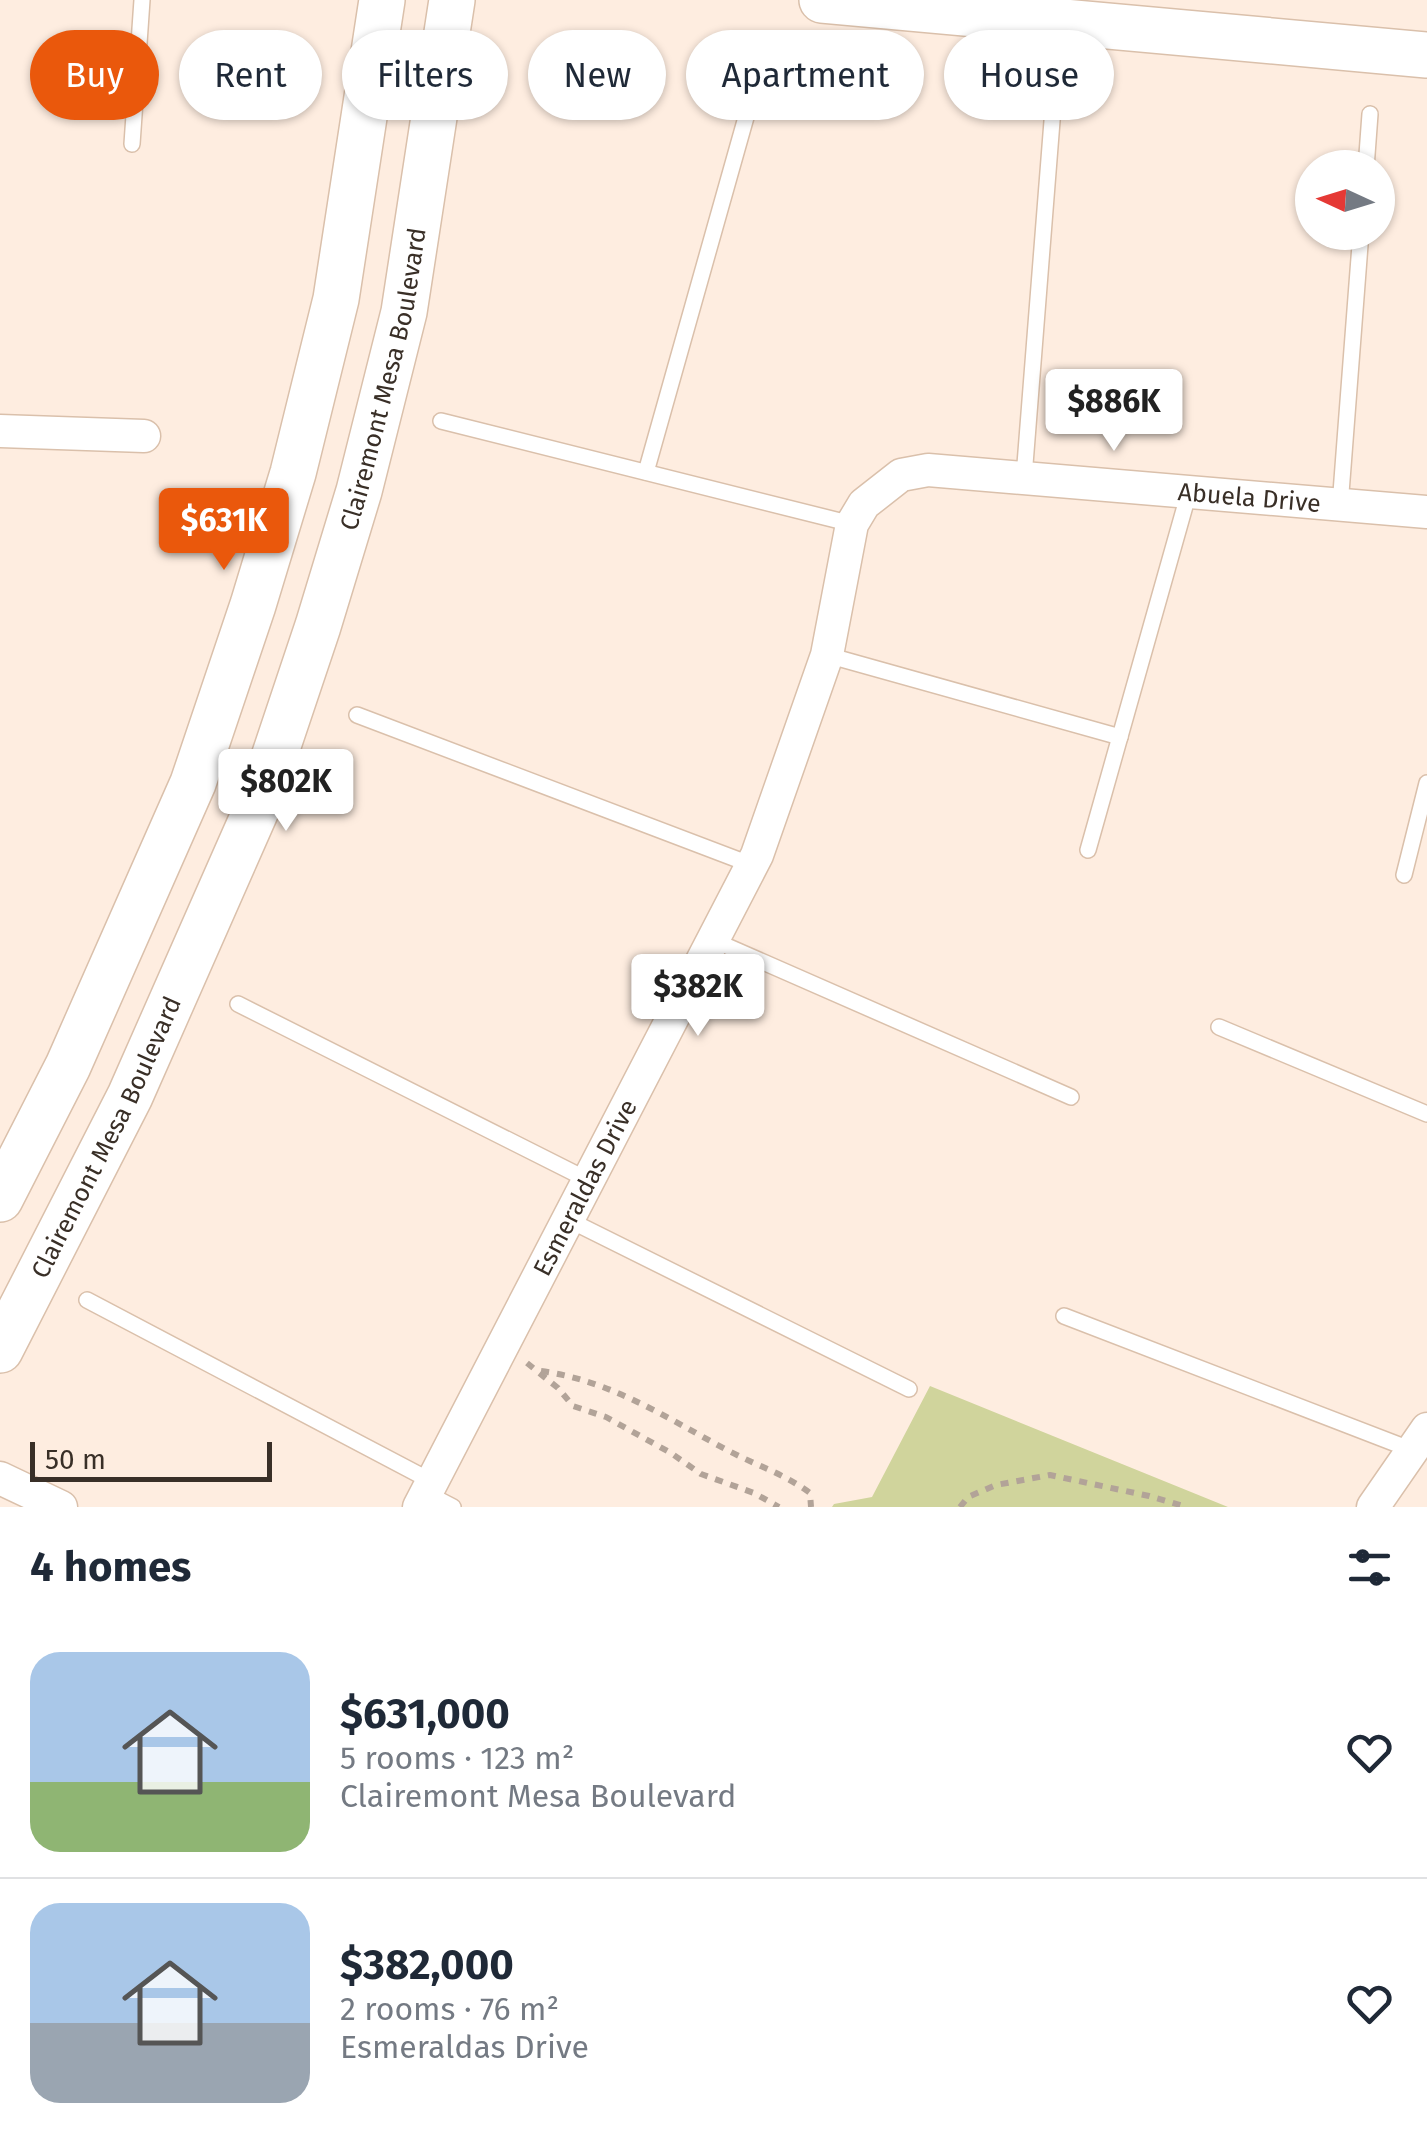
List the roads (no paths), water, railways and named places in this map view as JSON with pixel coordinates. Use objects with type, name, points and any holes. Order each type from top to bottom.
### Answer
[{"type":"main road","points":[[0,1200],[68,1066],[194,783],[254,605],[294,473],[336,298],[382,0]]},
{"type":"main road","name":"Clairemont Mesa Boulevard","points":[[0,1350],[130,1096],[257,808],[318,626],[359,491],[404,312],[452,0]]},
{"type":"main road","points":[[822,0],[938,6],[1427,55]]},
{"type":"street","points":[[0,431],[144,436]]},
{"type":"street","name":"Abuela Drive","points":[[852,524],[864,504],[901,476],[928,470],[1427,512]]},
{"type":"street","name":"Esmeraldas Drive","points":[[432,1497],[501,1345],[752,865],[826,654],[852,524]]},
{"type":"street","points":[[1373,1507],[1420,1440]]},
{"type":"street","points":[[0,1478],[61,1507]]},
{"type":"lane","points":[[132,144],[142,0]]},
{"type":"lane","points":[[1367,150],[1370,114]]},
{"type":"lane","points":[[646,472],[745,120]]},
{"type":"lane","points":[[1024,477],[1052,120]]},
{"type":"lane","points":[[1340,506],[1360,250]]},
{"type":"lane","points":[[441,421],[852,524]]},
{"type":"lane","points":[[1088,850],[1189,492]]},
{"type":"lane","points":[[826,654],[1120,737]]},
{"type":"lane","points":[[356,715],[752,865]]},
{"type":"lane","points":[[1404,875],[1427,783]]},
{"type":"lane","points":[[713,940],[1071,1097]]},
{"type":"lane","points":[[238,1004],[590,1181]]},
{"type":"lane","points":[[1219,1027],[1427,1114]]},
{"type":"lane","points":[[567,1219],[909,1389]]},
{"type":"lane","points":[[86,1300],[432,1497]]},
{"type":"lane","points":[[1064,1316],[1420,1440]]}]
